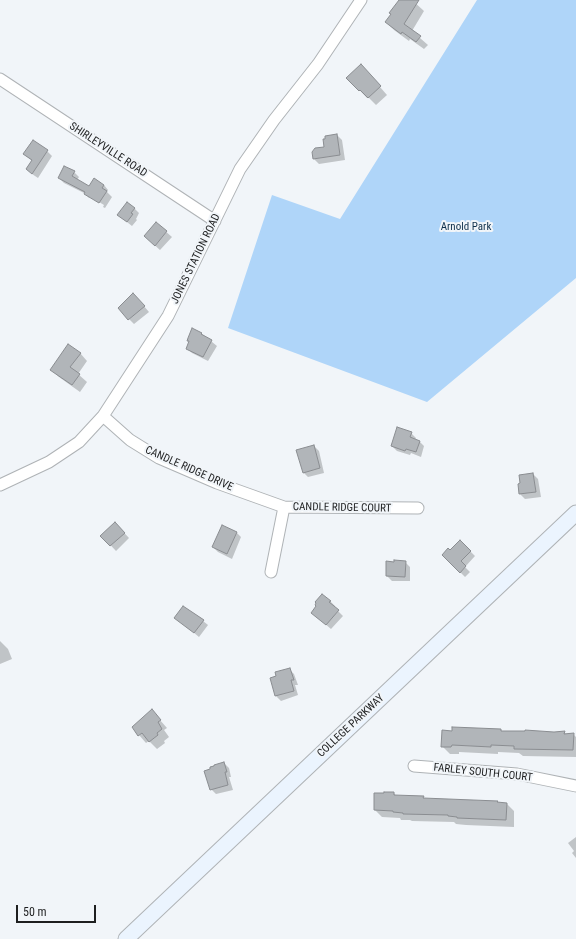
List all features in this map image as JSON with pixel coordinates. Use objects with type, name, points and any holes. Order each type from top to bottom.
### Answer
[{"type":"main road","name":"COLLEGE PARKWAY","points":[[126,939],[576,513]]},
{"type":"street","name":"JONES STATION ROAD","points":[[0,485],[49,462],[79,442],[103,416],[168,316],[240,169],[274,120],[318,64],[361,0]]},
{"type":"street","name":"SHIRLEYVILLE ROAD","points":[[0,79],[215,221]]},
{"type":"street","name":"CANDLE RIDGE DRIVE","points":[[103,416],[130,440],[159,458],[217,484],[284,507]]},
{"type":"street","name":"CANDLE RIDGE COURT","points":[[271,572],[284,507],[418,508]]},
{"type":"street","name":"FARLEY SOUTH COURT","points":[[414,766],[517,774],[576,786]]},
{"type":"green space","name":"Arnold Park","points":[[477,0],[576,0],[576,278],[427,402],[228,328],[272,195],[340,219]]},
{"type":"building","points":[[399,0],[419,0],[404,24],[421,36],[416,42],[402,32],[401,34],[385,22],[391,14],[389,13]]},
{"type":"building","points":[[361,64],[381,86],[368,98],[346,78]]},
{"type":"building","points":[[337,134],[340,155],[313,159],[312,152],[315,148],[324,147],[323,139],[325,139],[325,136]]},
{"type":"building","points":[[33,140],[48,150],[32,174],[26,169],[32,160],[23,154]]},
{"type":"building","points":[[64,166],[75,171],[72,176],[89,186],[94,178],[104,185],[102,188],[107,191],[99,203],[84,194],[85,192],[58,178]]},
{"type":"building","points":[[127,202],[135,208],[131,213],[133,214],[127,222],[117,215]]},
{"type":"building","points":[[156,222],[167,231],[155,246],[144,236]]},
{"type":"building","points":[[133,293],[145,306],[128,320],[118,308]]},
{"type":"building","points":[[192,328],[212,340],[203,357],[186,349],[189,341],[187,341]]},
{"type":"building","points":[[68,344],[81,353],[70,367],[80,374],[72,385],[50,370]]},
{"type":"building","points":[[397,427],[412,432],[410,437],[420,441],[416,452],[406,449],[405,451],[391,446]]},
{"type":"building","points":[[314,445],[320,468],[303,473],[296,450]]},
{"type":"building","points":[[533,473],[536,492],[519,494],[519,475]]},
{"type":"building","points":[[115,522],[125,533],[110,546],[100,536]]},
{"type":"building","points":[[222,525],[237,532],[227,554],[212,547]]},
{"type":"building","points":[[460,540],[471,551],[461,561],[466,566],[460,573],[442,555],[448,548],[450,550]]},
{"type":"building","points":[[394,560],[406,561],[405,577],[386,576],[386,561],[394,562]]},
{"type":"building","points":[[322,594],[339,610],[326,625],[311,613],[316,606],[315,602]]},
{"type":"building","points":[[183,606],[204,620],[194,633],[174,618]]},
{"type":"building","points":[[290,668],[294,680],[291,680],[294,691],[275,696],[270,678],[276,676],[275,672]]},
{"type":"building","points":[[152,709],[161,720],[158,722],[162,729],[157,733],[158,735],[149,742],[142,733],[138,736],[132,727]]},
{"type":"building","points":[[452,727],[501,729],[501,731],[565,731],[564,734],[574,733],[573,750],[514,749],[514,746],[491,745],[491,747],[452,745],[451,747],[441,747],[442,730],[452,731]]},
{"type":"building","points":[[224,762],[227,772],[225,772],[228,785],[210,790],[204,771],[210,769],[210,767],[214,765]]},
{"type":"building","points":[[394,792],[394,795],[424,796],[423,798],[498,801],[497,802],[507,803],[506,820],[457,818],[448,815],[403,814],[393,811],[374,810],[374,793]]}]
